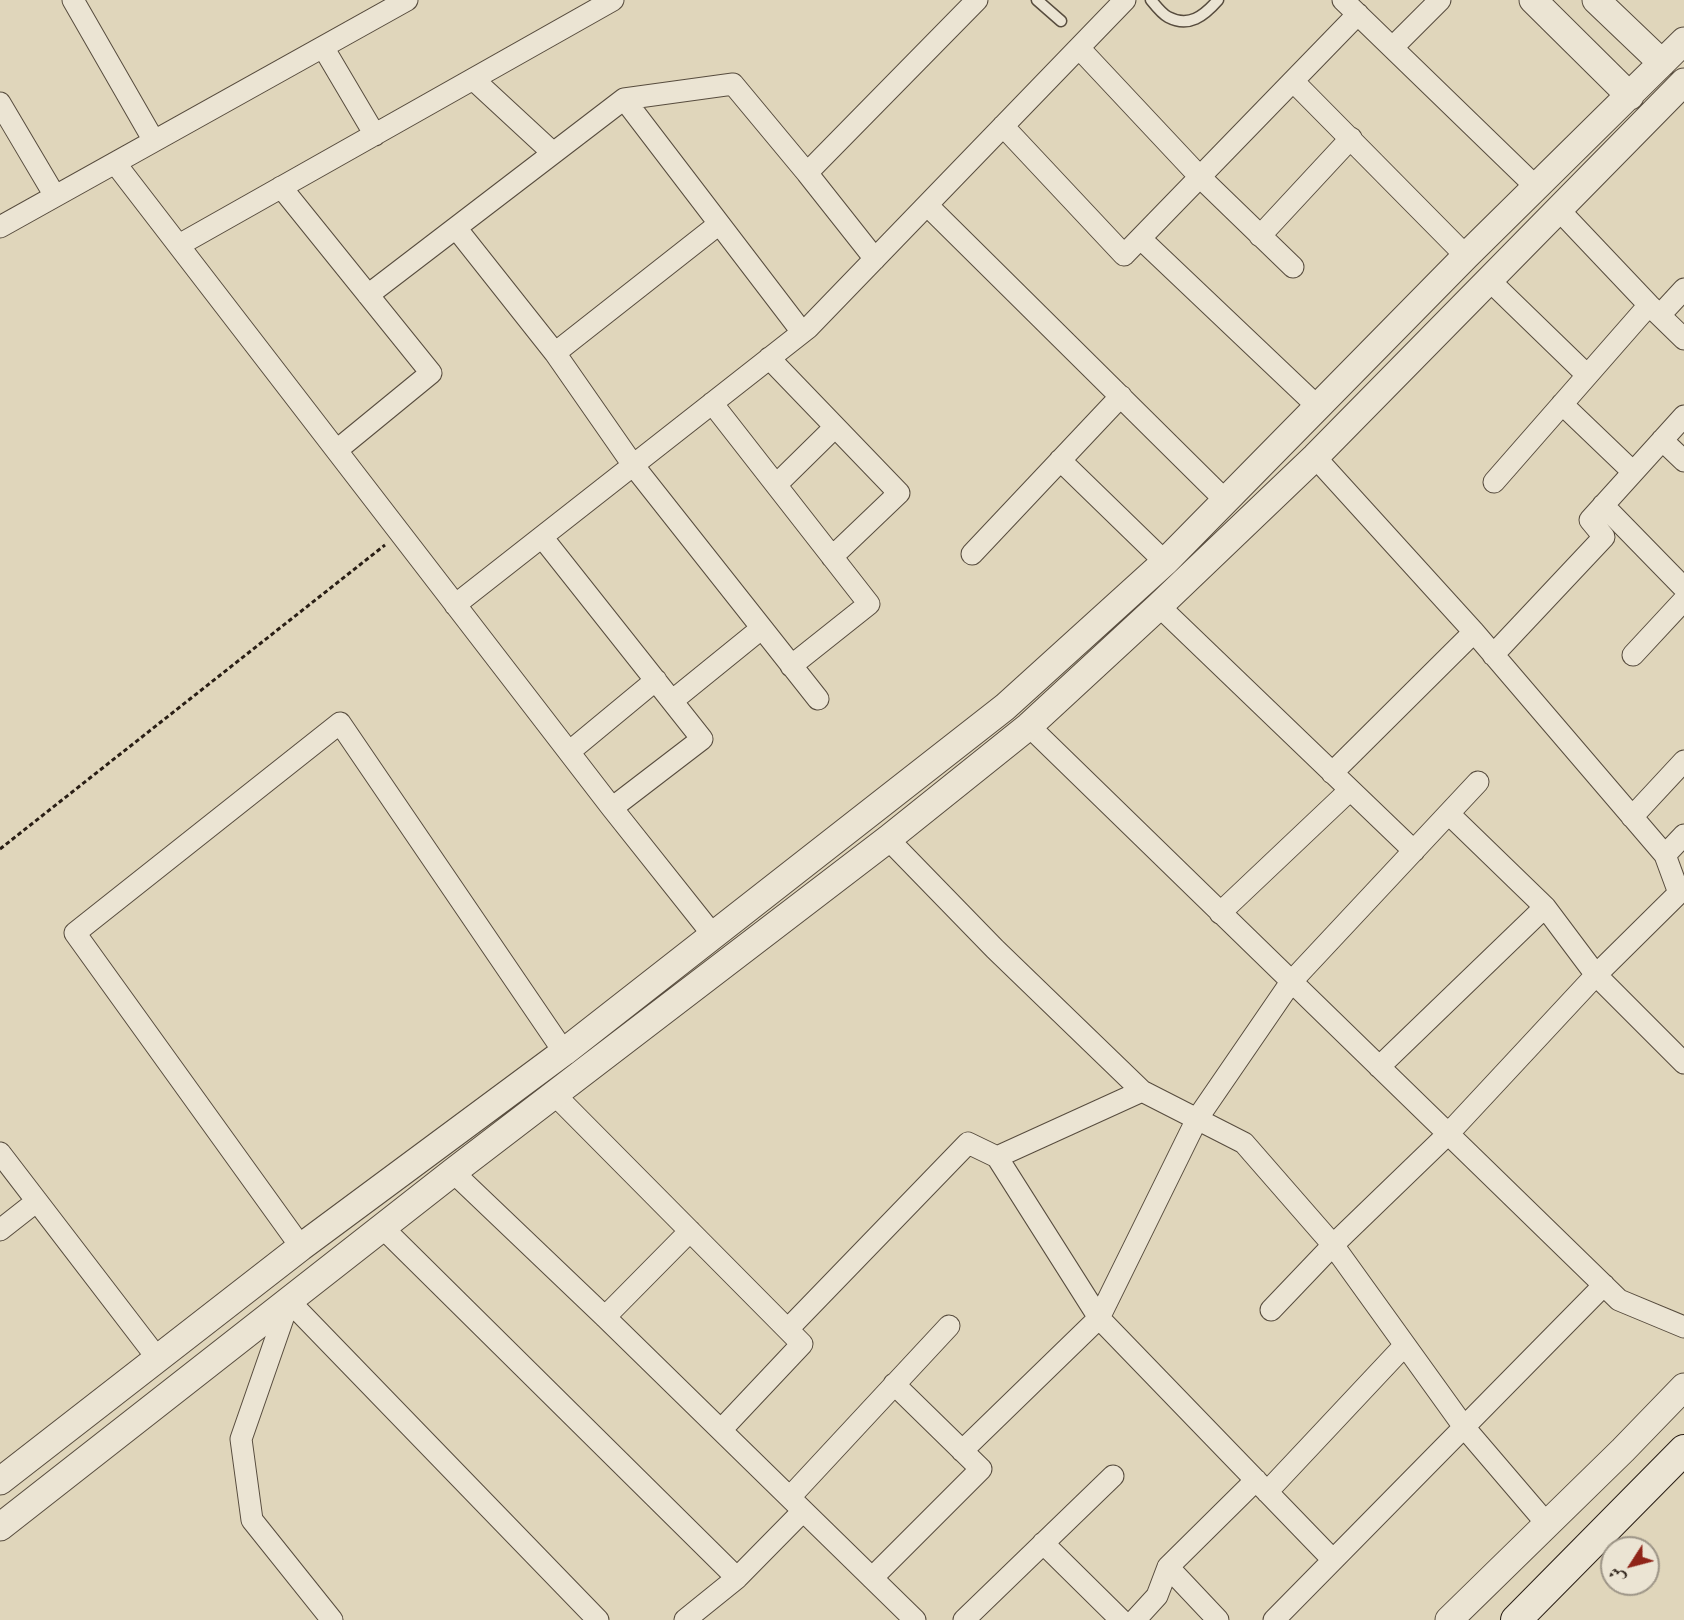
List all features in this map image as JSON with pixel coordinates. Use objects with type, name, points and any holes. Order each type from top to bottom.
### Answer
[{"type":"main road","points":[[1516,1620],[1684,1450]]},
{"type":"street","points":[[0,227],[406,0]]},
{"type":"street","points":[[179,245],[613,0]]},
{"type":"street","points":[[807,173],[977,0]]},
{"type":"street","points":[[455,605],[802,332],[1125,0]]},
{"type":"street","points":[[1393,47],[1440,0]]},
{"type":"street","points":[[1533,0],[1630,96]]},
{"type":"street","points":[[1596,0],[1662,63]]},
{"type":"street","points":[[82,3],[154,141]]},
{"type":"street","points":[[1003,126],[1124,255],[1293,81],[1350,7],[1536,187]]},
{"type":"street","points":[[0,1481],[301,1247],[564,1052],[1005,707],[1165,562],[1466,256],[1684,41]]},
{"type":"street","points":[[323,47],[375,135]]},
{"type":"street","points":[[1079,48],[1200,177],[1293,267]]},
{"type":"street","points":[[473,79],[553,153]]},
{"type":"street","points":[[1293,81],[1466,256]]},
{"type":"street","points":[[0,1527],[453,1172],[888,839],[1029,726],[1316,457],[1684,82]]},
{"type":"street","points":[[369,295],[624,99],[733,84],[874,259]]},
{"type":"street","points":[[624,99],[802,332]]},
{"type":"street","points":[[0,104],[55,196]]},
{"type":"street","points":[[1260,236],[1351,138]]},
{"type":"street","points":[[115,163],[612,808],[713,935]]},
{"type":"street","points":[[281,187],[431,372],[336,450]]},
{"type":"street","points":[[927,205],[1225,500]]},
{"type":"street","points":[[1558,209],[1684,339]]},
{"type":"street","points":[[555,353],[719,224]]},
{"type":"street","points":[[456,228],[555,353],[633,465],[818,699]]},
{"type":"street","points":[[1141,239],[1318,407]]},
{"type":"street","points":[[1489,280],[1587,375]]},
{"type":"street","points":[[1494,482],[1587,375],[1655,310],[1684,290]]},
{"type":"street","points":[[769,358],[898,493],[832,557]]},
{"type":"street","points":[[972,554],[1121,396]]},
{"type":"street","points":[[712,403],[869,604],[791,666]]},
{"type":"street","points":[[1562,404],[1633,472]]},
{"type":"street","points":[[1492,655],[1604,537],[1590,519],[1684,416]]},
{"type":"street","points":[[776,485],[835,427]]},
{"type":"street","points":[[1662,440],[1684,461]]},
{"type":"street","points":[[1271,1310],[1333,1245],[1448,1134],[1596,975],[1681,896],[1665,855],[1474,632],[1316,457]]},
{"type":"street","points":[[1060,460],[1165,562]]},
{"type":"street","points":[[1603,505],[1684,588]]},
{"type":"street","points":[[542,537],[702,739],[612,808]]},
{"type":"street","points":[[1634,655],[1684,600]]},
{"type":"street","points":[[1159,606],[1414,851]]},
{"type":"street","points":[[672,701],[762,628]]},
{"type":"street","points":[[1332,773],[1474,632]]},
{"type":"street","points":[[569,752],[656,680]]},
{"type":"street","points":[[301,1247],[75,933],[340,723],[564,1052]]},
{"type":"street","points":[[1029,726],[1619,1300],[1684,1327]]},
{"type":"street","points":[[1632,817],[1684,761]]},
{"type":"street","points":[[962,1451],[1099,1318],[1197,1119],[1292,982],[1478,782]]},
{"type":"street","points":[[1220,913],[1350,790]]},
{"type":"street","points":[[1449,814],[1545,907],[1596,975],[1684,1063]]},
{"type":"street","points":[[1665,855],[1684,835]]},
{"type":"street","points":[[888,839],[995,949],[1142,1091],[1244,1143],[1333,1245],[1464,1427],[1547,1524]]},
{"type":"street","points":[[1379,1067],[1545,907]]},
{"type":"street","points":[[997,1157],[1142,1091]]},
{"type":"street","points":[[555,1095],[802,1344],[721,1430]]},
{"type":"street","points":[[788,1329],[968,1143],[997,1157],[1099,1318],[1333,1560]]},
{"type":"street","points":[[0,1153],[158,1359]]},
{"type":"street","points":[[453,1172],[915,1620]]},
{"type":"street","points":[[0,1230],[37,1201]]},
{"type":"street","points":[[383,1228],[737,1578]]},
{"type":"street","points":[[605,1317],[690,1231]]},
{"type":"street","points":[[1274,1620],[1604,1285]]},
{"type":"street","points":[[289,1301],[241,1439],[252,1520],[332,1620]]},
{"type":"street","points":[[289,1301],[598,1620]]},
{"type":"street","points":[[685,1620],[737,1578],[894,1384],[949,1326]]},
{"type":"street","points":[[1135,1620],[1157,1596],[1168,1567],[1262,1486],[1405,1345]]},
{"type":"street","points":[[872,1578],[981,1469],[894,1384]]},
{"type":"street","points":[[1449,1620],[1684,1387]]},
{"type":"street","points":[[964,1620],[1113,1476]]},
{"type":"street","points":[[1043,1544],[1121,1620]]},
{"type":"street","points":[[1168,1567],[1218,1620]]},
{"type":"lane","points":[[1037,0],[1061,21]]},
{"type":"lane","points":[[1151,0],[1167,17],[1185,21],[1194,21],[1218,0]]},
{"type":"path","points":[[0,849],[400,533]]}]
